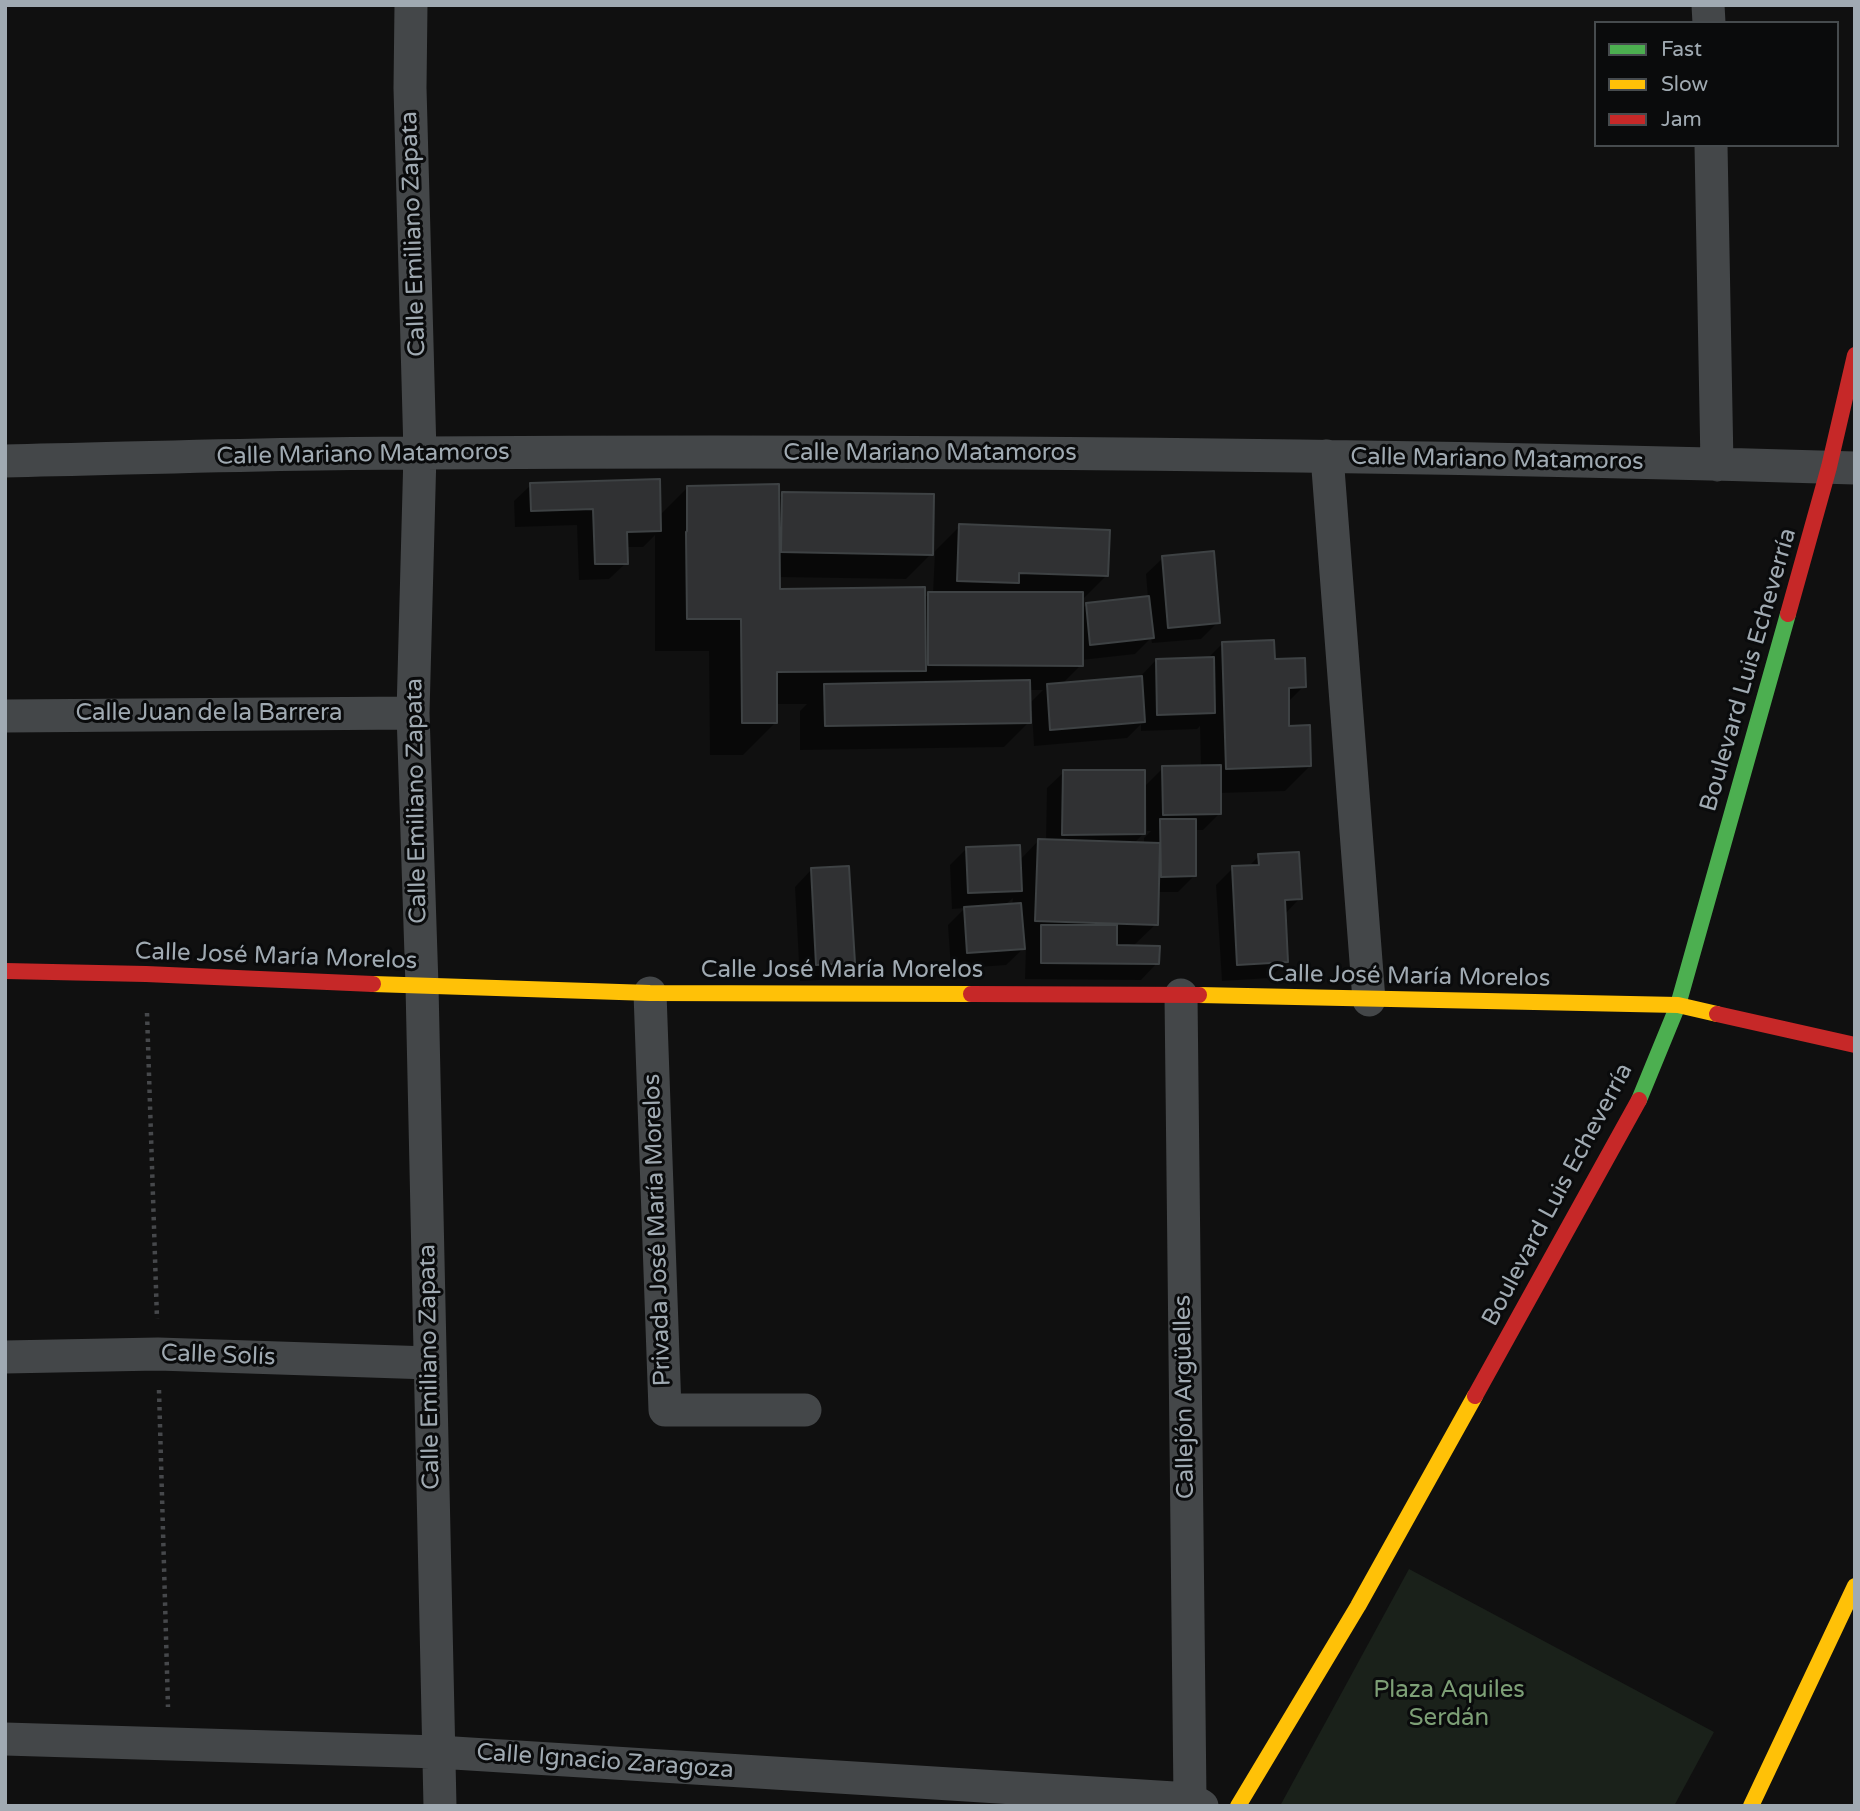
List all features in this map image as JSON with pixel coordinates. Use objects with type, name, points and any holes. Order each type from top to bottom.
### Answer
[{"type":"street","name":"Calle Emiliano Zapata","points":[[411,5],[410,88],[420,453],[413,713],[422,986],[440,1806]]},
{"type":"street","points":[[1711,147],[1717,465]]},
{"type":"street","name":"Boulevard Luis Echeverría","points":[[1238,1806],[1358,1606],[1635,1109],[1678,1005],[1842,467],[1855,355]]},
{"type":"street","name":"Calle Mariano Matamoros","points":[[5,461],[420,453],[1327,456],[1842,467]]},
{"type":"street","points":[[1327,456],[1368,1000]]},
{"type":"street","name":"Calle Juan de la Barrera","points":[[5,716],[413,713]]},
{"type":"street","name":"Calle José María Morelos","points":[[5,971],[650,993],[1181,995],[1678,1005],[1855,1045]]},
{"type":"street","name":"Privada José María Morelos","points":[[650,993],[665,1410],[805,1410]]},
{"type":"street","name":"Callejón Argüelles","points":[[1181,995],[1196,1802]]},
{"type":"street","name":"Calle Solís","points":[[5,1357],[158,1354],[430,1363]]},
{"type":"street","points":[[1756,1804],[1855,1586]]},
{"type":"street","name":"Calle Ignacio Zaragoza","points":[[5,1739],[438,1752],[1196,1802]]},
{"type":"green space","name":"Plaza Aquiles Serdán","points":[[1409,1569],[1714,1732],[1674,1806],[1280,1806]]},
{"type":"building","points":[[660,479],[661,531],[627,532],[628,564],[595,564],[593,509],[531,511],[530,483]]},
{"type":"building","points":[[779,484],[780,589],[925,587],[926,671],[777,672],[777,723],[742,723],[741,619],[687,619],[687,486]]},
{"type":"building","points":[[782,492],[934,494],[933,555],[781,552]]},
{"type":"building","points":[[959,524],[1110,530],[1108,576],[1019,573],[1019,583],[957,581]]},
{"type":"building","points":[[1214,551],[1220,623],[1168,628],[1162,556]]},
{"type":"building","points":[[928,592],[1083,592],[1083,666],[928,665]]},
{"type":"building","points":[[1149,596],[1154,638],[1090,645],[1086,603]]},
{"type":"building","points":[[1274,640],[1275,659],[1305,658],[1306,687],[1289,688],[1289,726],[1310,725],[1311,766],[1226,769],[1222,642]]},
{"type":"building","points":[[1214,657],[1215,713],[1157,715],[1156,659]]},
{"type":"building","points":[[1142,676],[1145,722],[1050,730],[1047,684]]},
{"type":"building","points":[[1030,680],[1031,723],[825,726],[824,684]]},
{"type":"building","points":[[1221,765],[1221,814],[1163,815],[1162,766]]},
{"type":"building","points":[[1063,770],[1145,770],[1145,834],[1062,835]]},
{"type":"building","points":[[1160,819],[1196,819],[1196,876],[1161,877]]},
{"type":"building","points":[[1038,839],[1160,843],[1158,925],[1035,921]]},
{"type":"building","points":[[1020,845],[1022,891],[968,893],[966,847]]},
{"type":"building","points":[[1299,852],[1302,899],[1285,900],[1288,962],[1237,965],[1232,866],[1259,865],[1258,854]]},
{"type":"building","points":[[849,866],[855,963],[816,965],[811,868]]},
{"type":"building","points":[[1021,903],[1025,949],[967,953],[964,907]]},
{"type":"building","points":[[1041,925],[1117,925],[1117,945],[1160,946],[1159,964],[1041,963]]},
{"type":"traffic: fast","points":[[1639,1100],[1678,1005],[1788,614]]},
{"type":"traffic: slow","points":[[373,984],[650,993],[971,994]]},
{"type":"traffic: slow","points":[[1199,995],[1678,1005],[1717,1014]]},
{"type":"traffic: slow","points":[[1238,1806],[1358,1606],[1475,1396]]},
{"type":"traffic: slow","points":[[1751,1806],[1855,1586]]},
{"type":"traffic: jam","points":[[1788,614],[1829,467],[1855,355]]},
{"type":"traffic: jam","points":[[5,971],[373,984]]},
{"type":"traffic: jam","points":[[971,994],[1199,995]]},
{"type":"traffic: jam","points":[[1717,1014],[1855,1045]]},
{"type":"traffic: jam","points":[[1475,1396],[1639,1100]]}]
